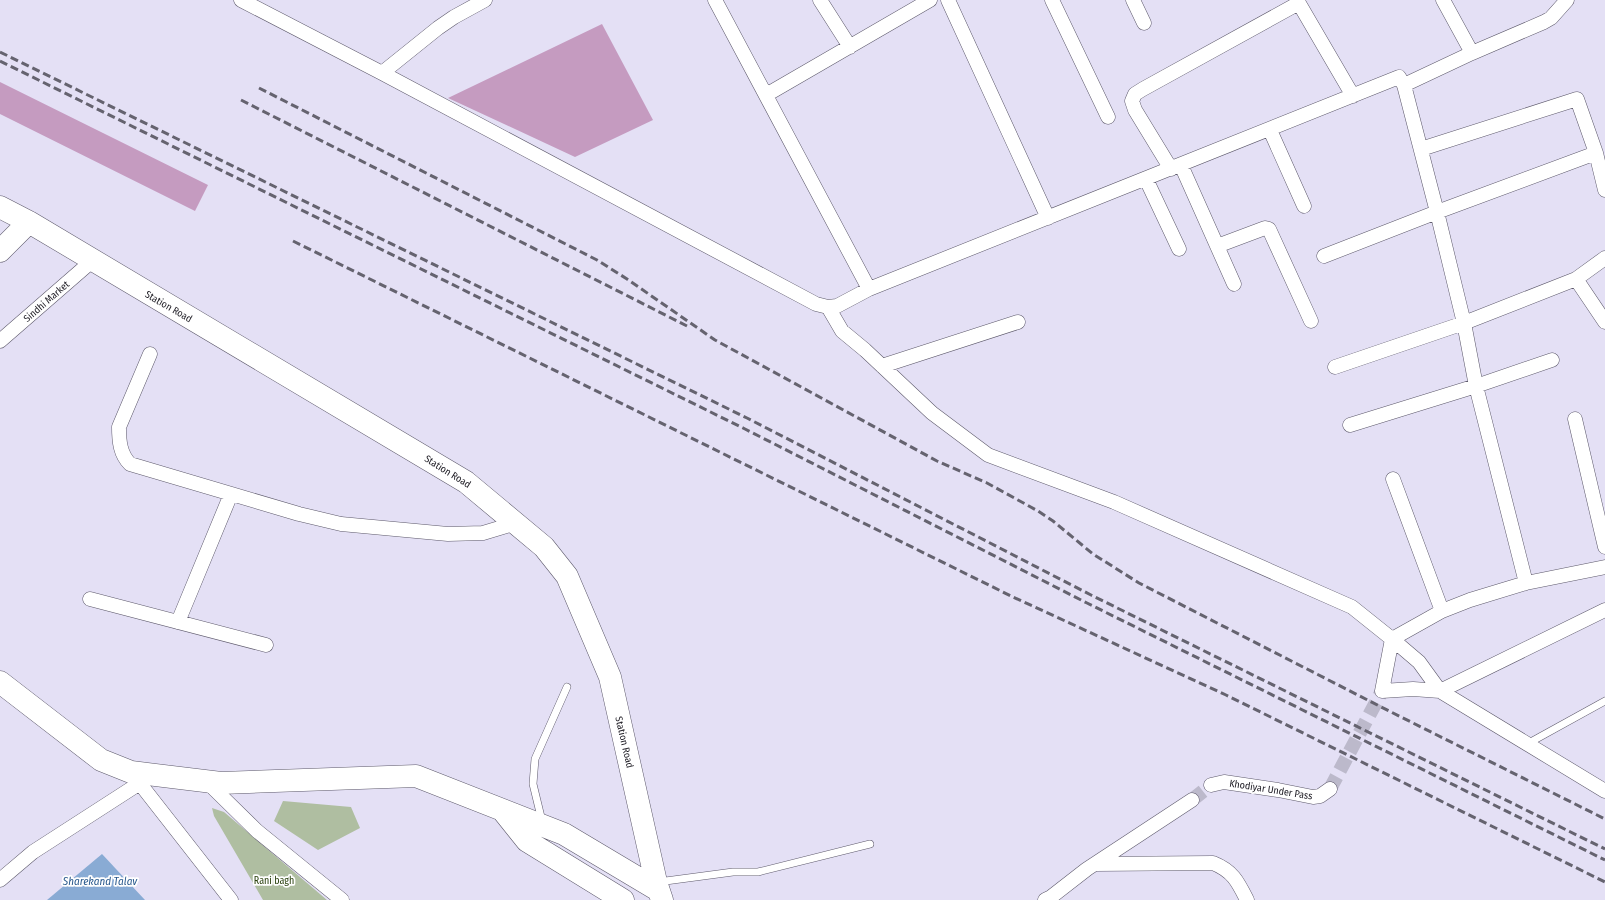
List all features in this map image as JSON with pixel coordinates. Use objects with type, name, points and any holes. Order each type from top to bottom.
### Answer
[{"type":"main road","name":"Station Road","points":[[0,207],[29,222],[92,261],[466,482],[544,547],[567,576],[610,677],[659,891]]},
{"type":"main road","points":[[0,251],[29,222]]},
{"type":"main road","points":[[0,682],[101,760],[136,778],[221,782],[416,776],[564,834],[659,891]]},
{"type":"main road","points":[[502,810],[527,841],[622,900]]},
{"type":"street","points":[[241,0],[382,73],[816,304],[828,307],[837,306],[869,289],[1270,130],[1399,77],[1404,85],[1437,212],[1464,323],[1476,386],[1526,583]]},
{"type":"street","points":[[382,73],[444,24],[485,0]]},
{"type":"street","points":[[716,0],[869,289]]},
{"type":"street","points":[[820,0],[850,48]]},
{"type":"street","points":[[948,0],[1048,218]]},
{"type":"street","points":[[1052,0],[1108,117]]},
{"type":"street","points":[[1133,0],[1144,23]]},
{"type":"street","points":[[1443,0],[1472,53]]},
{"type":"street","points":[[1404,85],[1472,53],[1544,22],[1553,6],[1567,0]]},
{"type":"street","points":[[766,95],[850,48],[923,2]]},
{"type":"street","points":[[1234,284],[1217,246],[1176,167],[1135,110],[1132,101],[1135,94],[1298,2],[1353,96]]},
{"type":"street","points":[[1421,149],[1577,99],[1596,153],[1605,190]]},
{"type":"street","points":[[1270,130],[1304,206]]},
{"type":"street","points":[[1324,256],[1596,153]]},
{"type":"street","points":[[1146,179],[1179,249]]},
{"type":"street","points":[[1217,246],[1265,228],[1269,229],[1311,321]]},
{"type":"street","points":[[1335,367],[1464,323],[1576,279],[1605,258]]},
{"type":"street","name":"Sindhi Market","points":[[0,341],[92,261]]},
{"type":"street","points":[[1576,279],[1605,322]]},
{"type":"street","points":[[828,307],[842,331],[932,413],[988,455],[1114,502],[1352,607],[1419,662],[1440,691],[1605,791]]},
{"type":"street","points":[[882,366],[1018,322]]},
{"type":"street","points":[[150,354],[119,427],[119,440],[125,459],[130,464],[300,514],[341,524],[448,534],[483,533],[516,523]]},
{"type":"street","points":[[1350,425],[1476,386],[1552,360]]},
{"type":"street","points":[[1575,419],[1605,547]]},
{"type":"street","points":[[1393,480],[1442,611]]},
{"type":"street","points":[[178,622],[231,494]]},
{"type":"street","points":[[1392,639],[1442,611],[1470,600],[1526,583],[1605,567]]},
{"type":"street","points":[[90,599],[266,645]]},
{"type":"street","points":[[1392,639],[1382,692],[1413,689],[1440,691],[1605,610]]},
{"type":"street","points":[[0,880],[33,852],[136,778],[231,900]]},
{"type":"street","points":[[206,781],[257,831],[342,900]]},
{"type":"street","name":"Khodiyar Under Pass","points":[[1211,785],[1224,782],[1313,797],[1320,796],[1330,789]]},
{"type":"street","points":[[1045,900],[1095,864],[1192,800]]},
{"type":"street","points":[[1095,864],[1213,863],[1223,866],[1235,877],[1246,900]]},
{"type":"lane","points":[[543,826],[533,784],[535,759],[567,687]]},
{"type":"lane","points":[[1527,744],[1605,701]]},
{"type":"lane","points":[[659,891],[733,872],[758,872],[870,844]]},
{"type":"green space","points":[[283,801],[351,807],[360,828],[318,850],[274,821]]},
{"type":"green space","name":"Rani bagh","points":[[212,808],[224,812],[327,900],[263,900],[214,816]]},
{"type":"water","name":"Sharekand Talav","points":[[102,854],[145,900],[47,900]]},
{"type":"building","points":[[602,24],[653,120],[575,157],[448,98]]},
{"type":"building","points":[[0,82],[208,185],[195,211],[0,114]]},
{"type":"tunnel","points":[[1330,789],[1382,691]]},
{"type":"tunnel","points":[[1192,800],[1211,785]]},
{"type":"railway","points":[[0,52],[747,418],[1091,595],[1605,849]]},
{"type":"railway","points":[[0,61],[745,429],[1087,603],[1605,860]]},
{"type":"railway","points":[[259,88],[597,260],[715,340],[937,461],[987,483],[1038,511],[1053,521],[1093,554],[1139,583],[1391,712],[1605,819]]},
{"type":"railway","points":[[241,100],[687,326]]},
{"type":"railway","points":[[293,241],[1013,597],[1226,695],[1605,882]]}]
